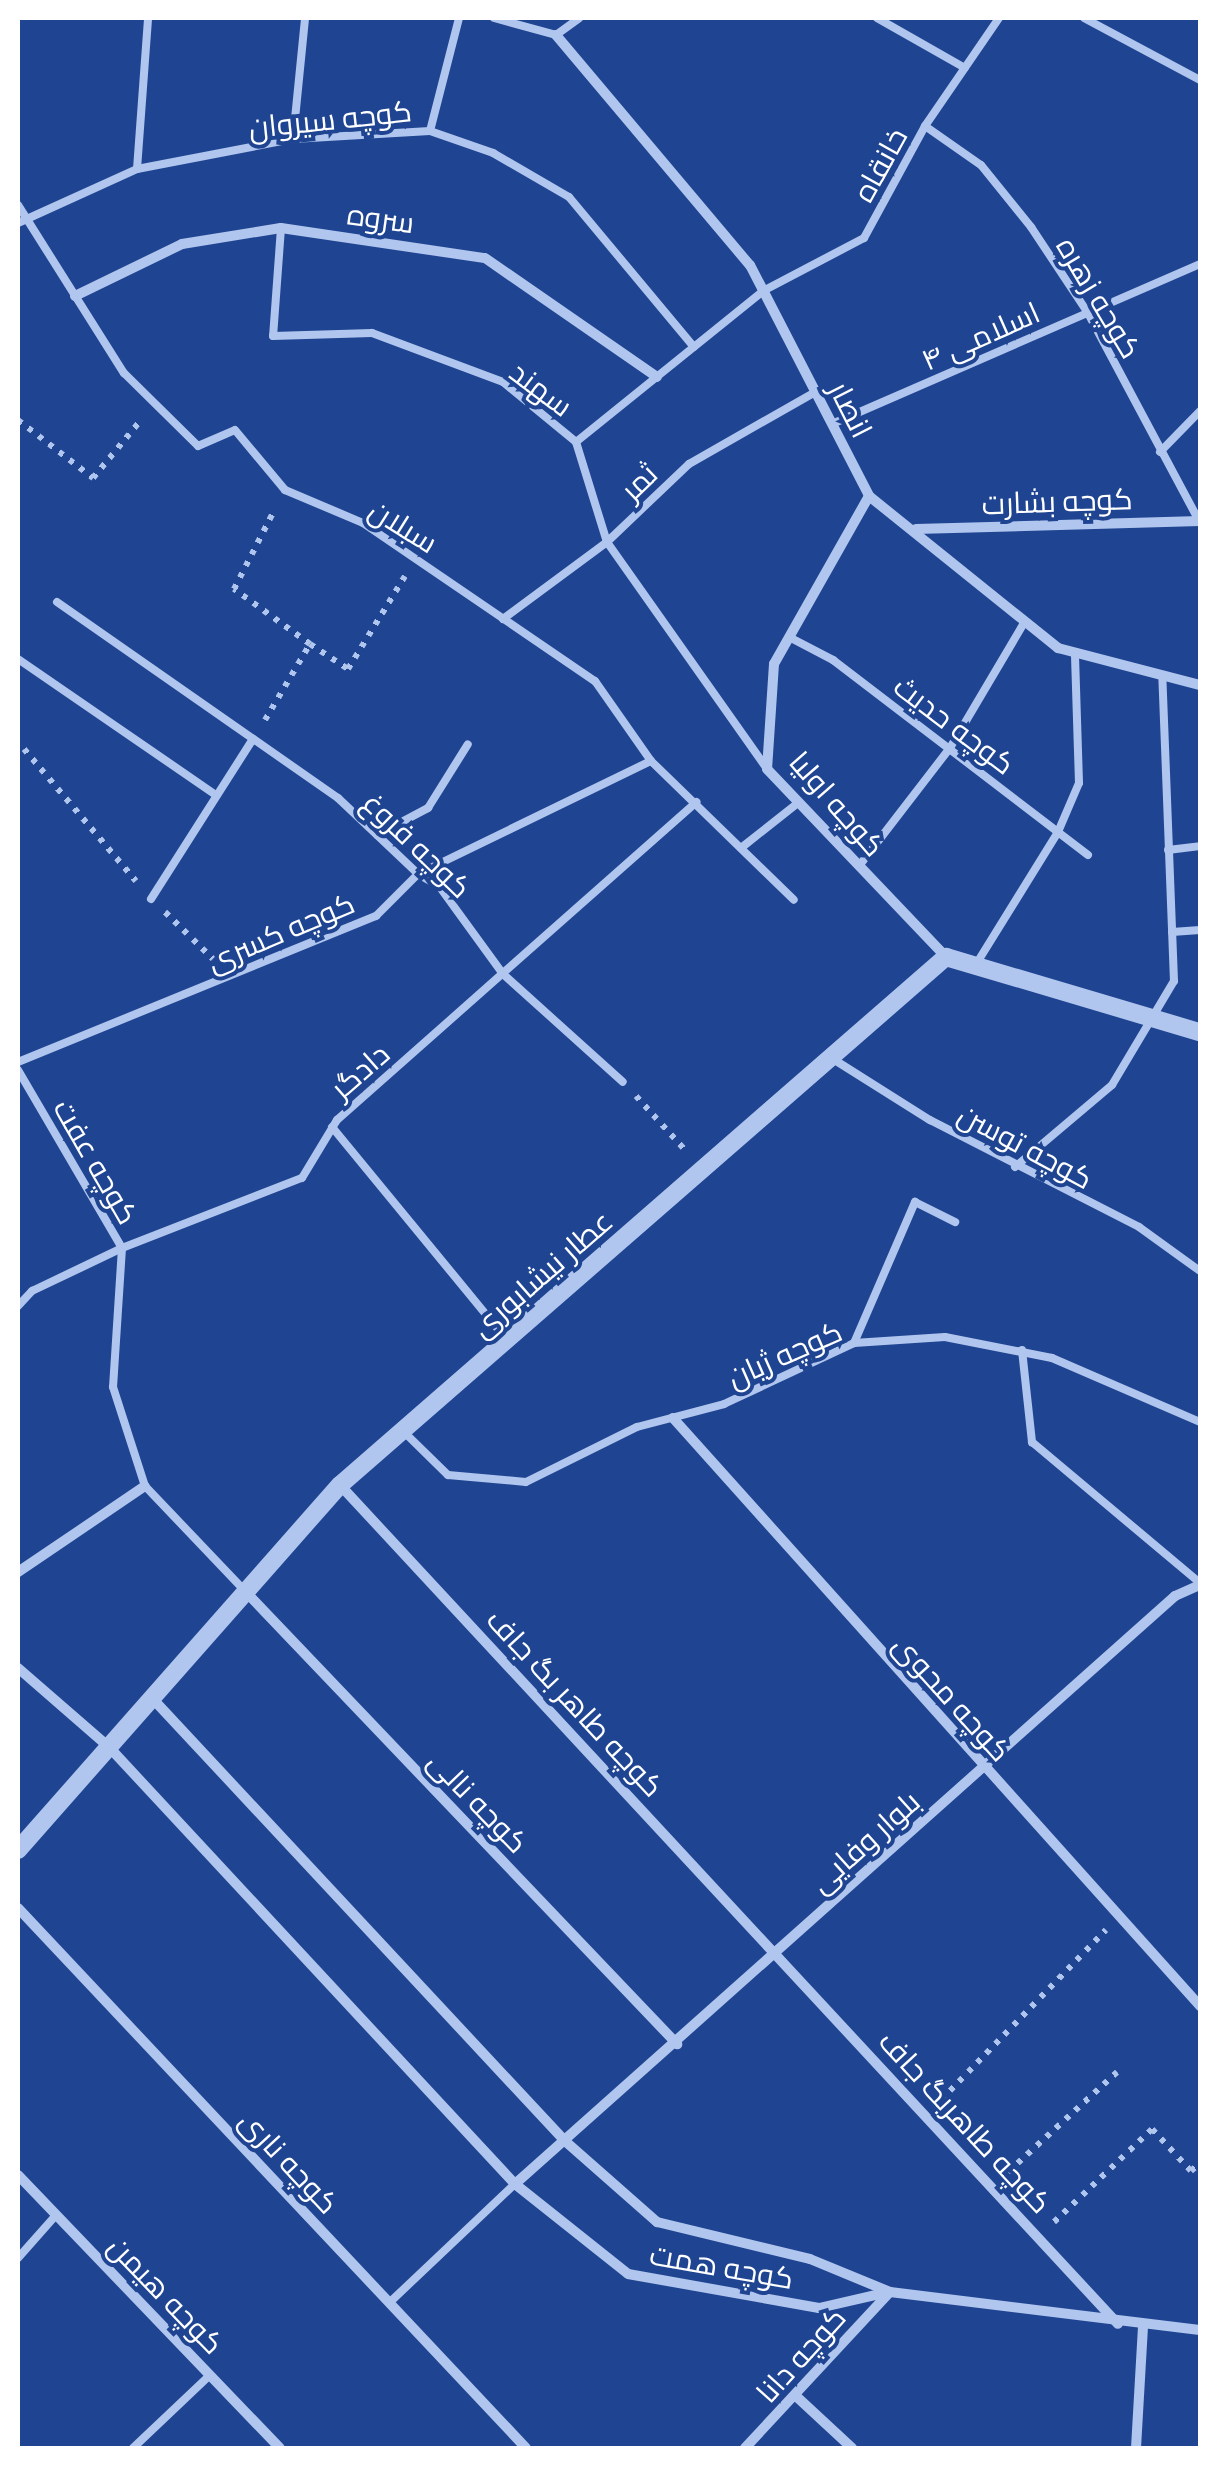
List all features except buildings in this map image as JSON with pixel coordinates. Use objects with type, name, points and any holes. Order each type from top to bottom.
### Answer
[{"type":"street","name":"انصار","points":[[556,35],[750,264],[868,496],[915,529],[1058,648],[1200,686]]},
{"type":"street","name":"سروه","points":[[74,296],[182,244],[282,228],[485,258],[657,377]]},
{"type":"street","name":"کوچه اولیا","points":[[868,496],[774,664],[768,769],[946,957]]},
{"type":"street","name":"کوچه بشارت","points":[[915,529],[1200,521]]},
{"type":"street","points":[[946,957],[1200,1032]]},
{"type":"street","name":"عطار نیشابوری","points":[[18,1850],[340,1486],[946,957]]},
{"type":"street","name":"کوچه محوی","points":[[674,1418],[982,1768],[1200,2006]]},
{"type":"street","points":[[18,1572],[145,1486]]},
{"type":"street","name":"کوچه طاهر بگ جاف","points":[[340,1486],[776,1952]]},
{"type":"street","name":"بلوار وفایی","points":[[514,2184],[677,2044],[1175,1596],[1200,1584]]},
{"type":"street","name":"کوچه نالی","points":[[246,1592],[677,2044]]},
{"type":"street","points":[[18,1668],[108,1748],[514,2184]]},
{"type":"street","points":[[152,1698],[565,2141]]},
{"type":"street","name":"کوچه ناری","points":[[18,1908],[526,2448]]},
{"type":"street","name":"کوچه طاهربگ جاف","points":[[776,1952],[1118,2324]]},
{"type":"street","name":"کوچه همت","points":[[565,2141],[657,2222],[810,2259],[890,2292],[1118,2324],[1200,2330]]},
{"type":"street","name":"کوچه هیمن","points":[[18,2175],[280,2448]]},
{"type":"street","name":"کوچه همت","points":[[514,2184],[628,2274],[819,2308],[890,2292]]},
{"type":"street","name":"کوچه دانا","points":[[745,2448],[797,2397],[890,2292]]},
{"type":"street","points":[[1136,2448],[1143,2326]]},
{"type":"street","points":[[797,2397],[852,2448]]},
{"type":"lane","points":[[137,169],[148,18]]},
{"type":"lane","points":[[293,139],[306,18]]},
{"type":"lane","points":[[430,131],[460,18]]},
{"type":"lane","points":[[494,18],[556,35],[579,18]]},
{"type":"lane","points":[[877,18],[965,68]]},
{"type":"lane","name":"خانقاه","points":[[576,442],[764,291],[864,238],[925,126],[999,18]]},
{"type":"lane","points":[[1084,18],[1200,80]]},
{"type":"lane","name":"کوچه زهره","points":[[925,126],[982,164],[1088,312],[1200,521]]},
{"type":"lane","name":"کوچه سیروان","points":[[20,221],[137,169],[293,139],[430,131],[493,153],[569,197],[694,347]]},
{"type":"lane","name":"سبلان","points":[[18,205],[20,221],[124,374],[198,446],[236,430],[285,490],[363,523],[595,681],[651,761],[794,900]]},
{"type":"lane","name":"سهند","points":[[282,228],[273,336],[372,332],[503,382],[576,442],[607,542],[768,769]]},
{"type":"lane","name":"اسلامی ۴","points":[[832,424],[1200,264]]},
{"type":"lane","name":"ثمر","points":[[503,618],[607,542],[689,464],[815,392]]},
{"type":"lane","points":[[1160,452],[1200,412]]},
{"type":"lane","name":"کوچه فروغ","points":[[57,602],[338,798],[418,874],[439,886],[504,974],[623,1082]]},
{"type":"lane","points":[[860,866],[950,748],[1025,621]]},
{"type":"lane","name":"کوچه حدیث","points":[[789,637],[832,660],[1088,854]]},
{"type":"lane","points":[[975,966],[1058,832],[1079,782],[1075,653]]},
{"type":"lane","points":[[18,659],[216,796]]},
{"type":"lane","points":[[1015,1167],[1112,1085],[1174,981],[1162,676]]},
{"type":"lane","points":[[151,899],[253,739]]},
{"type":"lane","points":[[377,836],[428,808],[468,744]]},
{"type":"lane","name":"کوچه کسری","points":[[18,1062],[376,916],[418,874],[651,761]]},
{"type":"lane","name":"دادگر","points":[[18,1306],[32,1291],[122,1248],[302,1178],[332,1128],[696,802]]},
{"type":"lane","points":[[742,848],[799,802]]},
{"type":"lane","points":[[1168,850],[1200,846]]},
{"type":"lane","points":[[1172,932],[1200,930]]},
{"type":"lane","name":"کوچه توسن","points":[[831,1058],[1015,1167],[1139,1227],[1200,1271]]},
{"type":"lane","name":"کوچه عفت","points":[[18,1070],[122,1248],[113,1387],[145,1486],[246,1592]]},
{"type":"lane","points":[[332,1128],[507,1340]]},
{"type":"lane","points":[[854,1343],[915,1202],[956,1222]]},
{"type":"lane","name":"کوچه ژیان","points":[[403,1431],[448,1475],[526,1482],[637,1427],[724,1404],[854,1343],[944,1337],[1022,1350],[1116,1381],[1200,1422]]},
{"type":"lane","points":[[1022,1350],[1032,1442],[1200,1584]]},
{"type":"lane","points":[[389,2303],[514,2184]]},
{"type":"lane","points":[[18,2258],[56,2215]]},
{"type":"lane","points":[[133,2448],[210,2375]]},
{"type":"path","points":[[18,420],[92,478],[155,404]]},
{"type":"path","points":[[285,490],[234,588],[348,668],[416,559]]},
{"type":"path","points":[[253,739],[310,644]]},
{"type":"path","points":[[24,749],[151,899],[232,977]]},
{"type":"path","points":[[623,1082],[702,1170]]},
{"type":"path","points":[[926,2116],[1119,1917]]},
{"type":"path","points":[[992,2187],[1117,2072]]},
{"type":"path","points":[[1038,2237],[1152,2129],[1191,2171],[1200,2163]]}]
